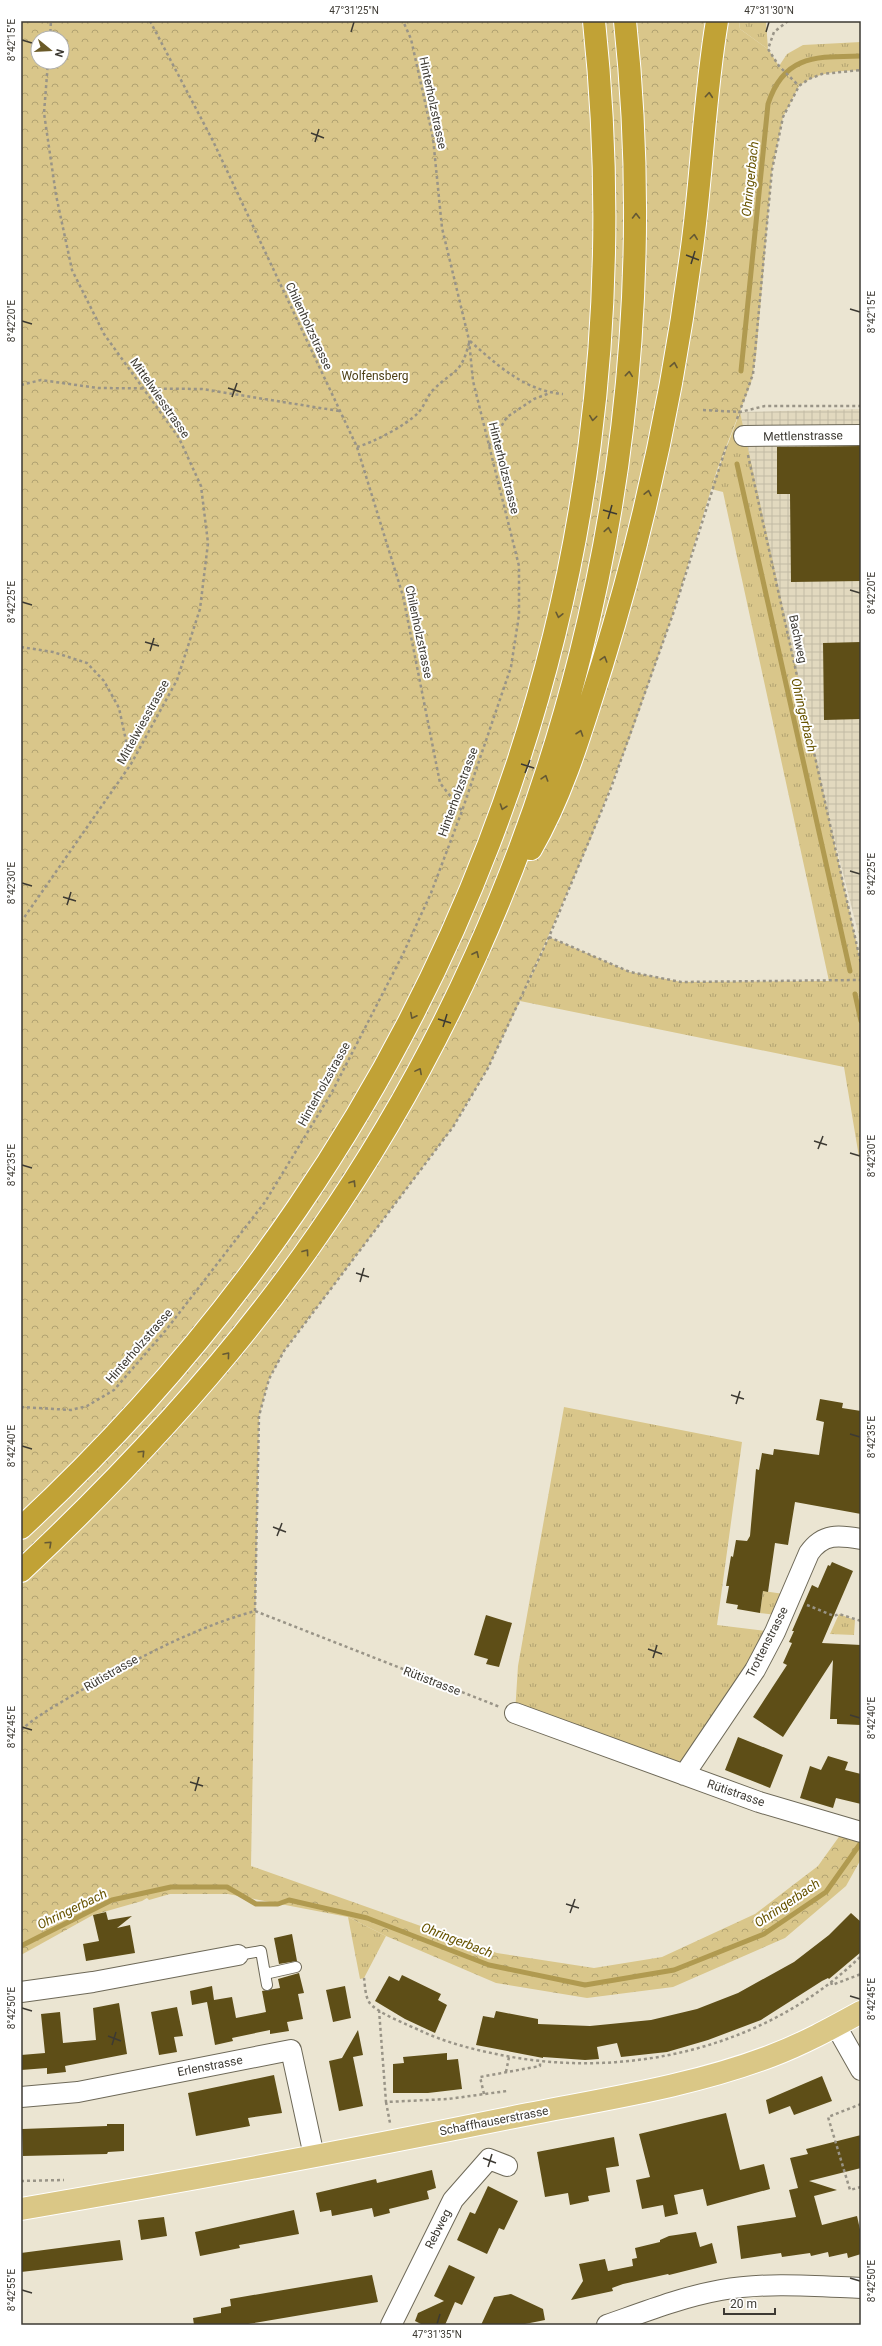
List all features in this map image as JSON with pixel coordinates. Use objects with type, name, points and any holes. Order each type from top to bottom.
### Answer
[{"type":"highway","points":[[21,1528],[86,1466],[154,1394],[218,1319],[294,1215],[348,1132],[412,1018],[451,937],[486,853],[530,724],[554,635],[572,553],[588,456],[599,365],[605,243],[603,139],[594,21]]},
{"type":"highway","points":[[21,1571],[113,1482],[182,1408],[237,1344],[306,1252],[362,1168],[417,1074],[459,992],[497,907],[543,784],[572,688],[596,589],[619,460],[630,354],[636,237],[632,99],[625,21]]},
{"type":"highway","points":[[497,907],[548,820],[561,787],[604,659],[642,520],[662,427],[682,319],[699,195],[716,21]]},
{"type":"main road","name":"Schaffhauserstrasse","points":[[21,2209],[314,2156],[584,2104],[694,2080],[771,2056],[836,2026],[861,2012]]},
{"type":"main road","name":"Schaffhauserstrasse","points":[[21,2195],[116,2193]]},
{"type":"street","name":"Mettlenstrasse","points":[[744,436],[861,435]]},
{"type":"street","name":"Trottenstrasse","points":[[684,1774],[755,1670],[775,1632],[809,1553],[817,1542],[835,1536],[861,1539]]},
{"type":"street","name":"Rütistrasse","points":[[515,1713],[759,1802],[861,1832]]},
{"type":"street","points":[[21,1992],[93,1982],[238,1955]]},
{"type":"street","points":[[836,2026],[861,2070]]},
{"type":"street","name":"Erlenstrasse","points":[[21,2097],[78,2092],[292,2050],[314,2156]]},
{"type":"street","name":"Rebweg","points":[[391,2325],[453,2200],[489,2159],[507,2166]]},
{"type":"street","points":[[607,2325],[661,2306],[721,2290],[787,2285],[861,2288]]},
{"type":"lane","points":[[238,1955],[261,1951],[267,1985]]},
{"type":"lane","points":[[265,1974],[296,1967]]},
{"type":"path","name":"Chilenholzstrasse","points":[[150,21],[213,141],[357,448],[403,596],[440,783],[462,811]]},
{"type":"path","name":"Hinterholzstrasse","points":[[21,1407],[71,1410],[87,1406],[114,1390],[166,1330],[265,1202],[332,1092],[403,954],[431,893],[462,811],[511,667],[519,615],[519,566],[473,381],[470,340],[442,228],[433,138],[411,39],[403,21]]},
{"type":"path","points":[[788,21],[774,32],[768,49],[779,66],[799,86]]},
{"type":"path","name":"Mittelwiesstrasse","points":[[21,922],[131,764],[177,680],[200,609],[208,543],[201,486],[179,438],[104,334],[72,270],[56,195],[44,113],[47,70]]},
{"type":"path","points":[[740,412],[753,374],[772,170],[783,117],[799,86],[809,79],[822,74],[861,70]]},
{"type":"path","points":[[357,448],[371,443],[418,413],[432,390],[455,372],[464,361],[470,340],[500,368],[527,384],[550,393],[563,394]]},
{"type":"path","points":[[21,385],[41,380],[98,388],[202,389],[339,411]]},
{"type":"path","points":[[489,446],[507,417],[534,399],[550,393]]},
{"type":"path","points":[[702,410],[740,412],[765,406],[861,406]]},
{"type":"path","name":"Bachweg","points":[[740,412],[744,436],[861,964]]},
{"type":"path","points":[[255,1611],[259,1416],[268,1379],[284,1352],[453,1127],[488,1068],[549,937],[591,838],[635,724],[673,614],[723,453]]},
{"type":"path","points":[[21,647],[53,652],[87,663],[104,681],[119,708],[131,764]]},
{"type":"path","points":[[549,937],[630,972],[681,982],[861,980]]},
{"type":"path","points":[[806,1604],[834,1616],[839,1614],[861,1621]]},
{"type":"path","name":"Rütistrasse","points":[[21,1730],[73,1696],[143,1655],[222,1620],[255,1611],[515,1713]]},
{"type":"path","points":[[364,1978],[369,2002],[379,2010],[428,2035],[479,2051],[540,2062],[609,2064],[644,2060],[690,2050],[717,2042],[770,2020],[830,1982],[861,1956]]},
{"type":"path","points":[[830,1982],[832,1985],[861,1974]]},
{"type":"path","points":[[379,2010],[386,2102],[390,2126]]},
{"type":"path","points":[[506,2072],[509,2057]]},
{"type":"path","points":[[484,2094],[480,2076],[540,2066],[540,2062]]},
{"type":"path","points":[[386,2102],[448,2099],[506,2090]]},
{"type":"path","points":[[861,2104],[828,2117],[850,2190],[861,2186]]},
{"type":"shaded area","points":[[861,409],[861,944],[816,767],[740,412]]},
{"type":"green space","name":"Wolfensberg","points":[[21,21],[739,21],[740,29],[768,49],[779,66],[799,86],[783,117],[772,170],[756,356],[751,383],[717,470],[673,614],[630,737],[591,838],[520,1001],[488,1068],[453,1127],[284,1351],[269,1379],[259,1416],[251,1866],[497,1953],[594,1968],[662,1957],[755,1914],[818,1866],[846,1827],[861,1821],[861,1859],[846,1886],[785,1938],[673,1987],[587,1998],[496,1983],[386,1936],[348,1917],[228,1894],[170,1894],[149,1900],[147,1898],[142,1901],[93,1915],[21,1955]]},
{"type":"green space","points":[[739,21],[766,21],[768,49],[740,29]]},
{"type":"green space","points":[[861,42],[861,70],[820,75],[799,86],[779,66],[787,54],[803,45]]},
{"type":"green space","points":[[740,412],[861,964],[861,1169],[844,1067],[520,1001],[549,937],[630,972],[681,982],[829,981],[723,492],[711,489]]},
{"type":"green space","points":[[564,1407],[742,1442],[717,1625],[775,1632],[684,1775],[515,1713],[518,1666]]},
{"type":"green space","points":[[763,1591],[784,1594],[777,1615],[760,1613]]},
{"type":"green space","points":[[839,1614],[855,1620],[854,1635],[830,1634]]},
{"type":"green space","points":[[348,1917],[386,1936],[364,1978],[360,1979]]},
{"type":"building","points":[[861,446],[861,581],[791,582],[790,494],[777,494],[777,447]]},
{"type":"building","points":[[861,642],[861,719],[824,720],[823,643]]},
{"type":"building","points":[[820,1399],[843,1403],[842,1408],[861,1411],[861,1514],[795,1502],[788,1545],[775,1543],[768,1592],[763,1591],[760,1613],[737,1609],[738,1605],[726,1603],[729,1586],[726,1586],[731,1556],[733,1557],[736,1540],[747,1541],[750,1536],[756,1469],[759,1470],[762,1453],[773,1455],[774,1449],[819,1455],[824,1422],[816,1420]]},
{"type":"building","points":[[832,1562],[853,1571],[822,1643],[861,1645],[861,1725],[837,1724],[837,1719],[830,1719],[833,1660],[783,1737],[753,1717],[787,1665],[783,1663],[792,1643],[789,1642],[794,1631],[792,1631],[812,1585],[818,1588],[828,1565],[830,1566]]},
{"type":"building","points":[[486,1615],[512,1623],[499,1667],[486,1664],[488,1659],[474,1655]]},
{"type":"building","points":[[738,1737],[783,1755],[770,1788],[725,1770]]},
{"type":"building","points":[[828,1756],[848,1762],[845,1770],[861,1774],[861,1804],[836,1798],[833,1808],[800,1798],[810,1766],[821,1770]]},
{"type":"building","points":[[106,1912],[108,1920],[132,1916],[117,1928],[130,1925],[135,1953],[86,1961],[83,1944],[99,1941],[93,1915]]},
{"type":"building","points":[[851,1913],[861,1922],[861,1952],[829,1979],[828,1978],[822,1981],[761,2020],[708,2040],[667,2052],[621,2057],[617,2043],[597,2047],[599,2059],[585,2060],[543,2058],[476,2045],[483,2016],[494,2018],[496,2011],[538,2019],[538,2024],[590,2026],[651,2020],[697,2009],[738,1993],[794,1962],[829,1935]]},
{"type":"building","points":[[292,1934],[297,1961],[279,1964],[274,1938]]},
{"type":"building","points":[[299,1973],[304,1993],[298,1994],[303,2019],[287,2022],[289,2031],[270,2034],[270,2030],[232,2038],[233,2041],[215,2045],[207,2002],[192,2005],[190,1991],[212,1986],[214,2000],[232,1997],[236,2018],[266,2012],[262,1991],[280,1988],[278,1979]]},
{"type":"building","points":[[402,1975],[441,1994],[438,2000],[447,2005],[435,2033],[405,2019],[375,2001],[389,1976],[399,1981]]},
{"type":"building","points":[[345,1986],[351,2018],[333,2022],[326,1990]]},
{"type":"building","points":[[119,2003],[127,2054],[65,2066],[66,2072],[47,2074],[47,2068],[21,2070],[21,2055],[45,2053],[41,2014],[60,2012],[63,2043],[96,2040],[93,2008]]},
{"type":"building","points":[[177,2007],[183,2036],[174,2037],[177,2052],[159,2055],[151,2012]]},
{"type":"building","points":[[358,2030],[363,2055],[353,2057],[363,2106],[339,2111],[329,2061],[342,2058]]},
{"type":"building","points":[[447,2053],[447,2060],[458,2059],[462,2089],[428,2093],[393,2093],[393,2064],[404,2063],[403,2057]]},
{"type":"building","points":[[274,2075],[282,2113],[248,2118],[250,2126],[196,2136],[188,2093]]},
{"type":"building","points":[[822,2076],[832,2101],[794,2115],[790,2106],[769,2114],[766,2100]]},
{"type":"building","points":[[726,2113],[740,2170],[764,2164],[770,2189],[707,2206],[703,2189],[674,2195],[678,2214],[665,2217],[663,2205],[642,2209],[636,2180],[650,2177],[639,2134]]},
{"type":"building","points":[[107,2124],[124,2124],[124,2151],[108,2152],[107,2154],[23,2156],[22,2129],[107,2126]]},
{"type":"building","points":[[861,2135],[861,2168],[809,2181],[837,2190],[814,2196],[822,2225],[857,2216],[861,2234],[861,2254],[848,2258],[847,2253],[829,2257],[828,2252],[811,2256],[810,2253],[782,2257],[781,2253],[741,2259],[737,2226],[796,2217],[789,2190],[798,2188],[790,2158],[808,2154],[806,2149]]},
{"type":"building","points":[[614,2137],[619,2166],[606,2168],[610,2192],[588,2196],[589,2201],[570,2205],[568,2193],[545,2197],[537,2152]]},
{"type":"building","points":[[432,2170],[436,2188],[427,2191],[429,2199],[389,2209],[390,2213],[374,2217],[372,2208],[332,2216],[331,2210],[320,2212],[316,2193],[376,2179],[377,2183]]},
{"type":"building","points":[[488,2186],[518,2201],[504,2230],[499,2228],[487,2254],[457,2240],[470,2212],[475,2214]]},
{"type":"building","points":[[294,2210],[299,2234],[239,2245],[240,2248],[200,2256],[195,2232]]},
{"type":"building","points":[[164,2217],[167,2236],[141,2240],[138,2220]]},
{"type":"building","points":[[696,2232],[700,2247],[712,2243],[717,2263],[669,2275],[623,2284],[612,2288],[613,2291],[571,2300],[583,2281],[579,2264],[605,2259],[608,2271],[633,2266],[632,2259],[637,2258],[635,2248],[660,2242],[660,2240],[669,2236]]},
{"type":"building","points":[[120,2240],[123,2260],[21,2272],[21,2253]]},
{"type":"building","points":[[449,2265],[475,2277],[462,2305],[455,2302],[445,2325],[423,2325],[415,2321],[418,2313],[444,2301],[434,2296]]},
{"type":"building","points":[[372,2275],[378,2302],[242,2325],[194,2325],[193,2318],[221,2313],[221,2308],[231,2306],[230,2299]]},
{"type":"building","points":[[511,2294],[543,2309],[545,2320],[520,2325],[481,2325],[494,2297]]},
{"type":"waterway","name":"Ohringerbach","points":[[741,371],[768,104],[775,88],[783,76],[793,67],[816,58],[861,56]]},
{"type":"waterway","name":"Ohringerbach","points":[[737,464],[850,971]]},
{"type":"waterway","name":"Ohringerbach","points":[[855,994],[861,1021]]},
{"type":"waterway","name":"Ohringerbach","points":[[21,1946],[112,1900],[171,1887],[227,1887],[256,1904],[278,1904],[289,1900],[367,1918],[489,1965],[585,1985],[674,1970],[764,1934],[826,1892],[860,1844]]}]
